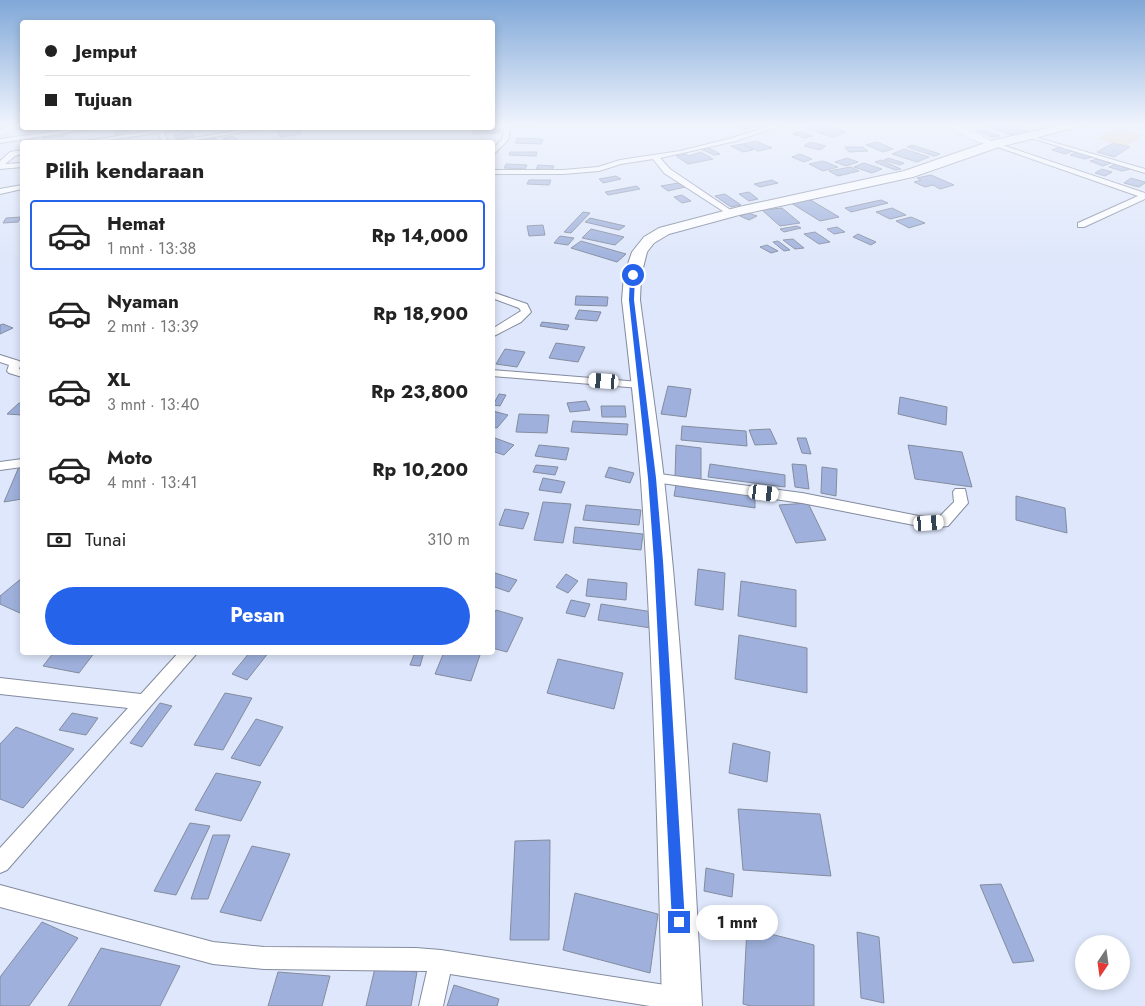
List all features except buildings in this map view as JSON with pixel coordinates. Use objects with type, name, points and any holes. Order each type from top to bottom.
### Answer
[{"type":"highway","points":[[682,1003],[676,844],[652,478],[640,385],[631,286],[636,260],[648,240],[658,234],[729,213],[900,176],[915,171]]},
{"type":"street","points":[[495,172],[576,171]]},
{"type":"street","points":[[668,171],[729,213]]},
{"type":"street","points":[[1072,171],[1145,196]]},
{"type":"street","points":[[2,189],[20,187]]},
{"type":"street","points":[[1081,225],[1145,196]]},
{"type":"street","points":[[495,296],[523,306],[526,312],[517,320],[495,332]]},
{"type":"street","points":[[0,358],[14,362],[13,371],[20,373]]},
{"type":"street","points":[[495,373],[640,385]]},
{"type":"street","points":[[0,466],[20,463]]},
{"type":"street","points":[[652,478],[802,498],[929,523],[943,522],[961,503],[960,492]]},
{"type":"street","points":[[0,863],[187,655]]},
{"type":"street","points":[[0,686],[144,702]]},
{"type":"street","points":[[0,896],[213,953],[264,958],[416,959],[441,961],[682,1003]]},
{"type":"street","points":[[431,1006],[441,961]]},
{"type":"route","points":[[633,275],[631,286],[632,300],[640,385],[652,478],[659,561],[679,922]]}]
